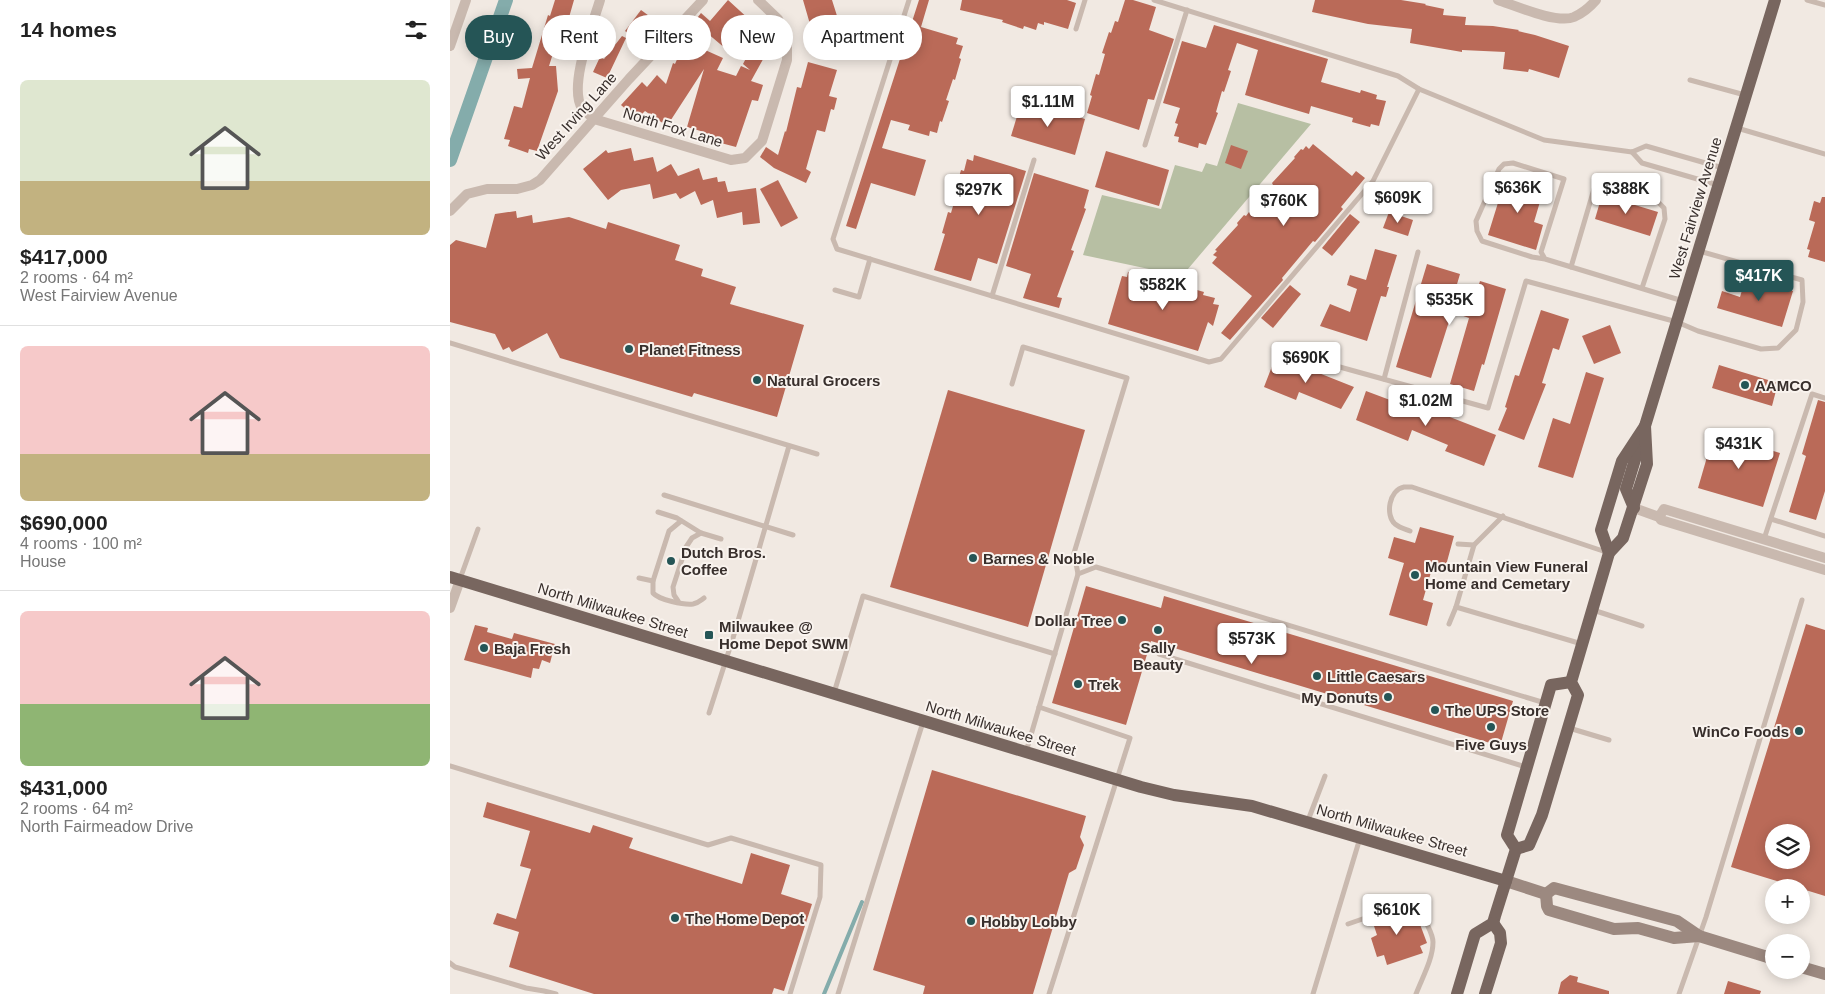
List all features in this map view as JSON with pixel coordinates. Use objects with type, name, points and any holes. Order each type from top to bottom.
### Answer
[{"type":"main road","name":"West Fairview Avenue","points":[[1609,553],[1601,530],[1622,461],[1645,426],[1775,0]]},
{"type":"main road","name":"West Fairview Avenue","points":[[1516,849],[1529,845],[1542,815],[1578,695],[1571,682],[1609,553],[1623,538],[1647,464],[1645,426]]},
{"type":"main road","name":"North Milwaukee Street","points":[[455,578],[1117,780],[1174,794],[1252,806],[1546,894]]},
{"type":"main road","points":[[1457,994],[1475,934],[1493,924],[1516,849],[1507,835],[1551,685],[1571,682]]},
{"type":"main road","name":"North Milwaukee Street","points":[[1546,894],[1554,888],[1678,921],[1699,936],[1765,955]]},
{"type":"main road","name":"North Milwaukee Street","points":[[1546,894],[1549,910],[1614,928],[1638,928],[1674,938],[1699,936]]},
{"type":"main road","points":[[1485,994],[1501,943],[1500,933],[1493,924]]},
{"type":"main road","points":[[1810,970],[1825,974]]},
{"type":"street","points":[[450,46],[466,0]]},
{"type":"street","points":[[594,119],[582,107],[578,93],[579,70],[600,0]]},
{"type":"street","name":"West Irving Lane","points":[[450,211],[467,194],[487,189],[517,189],[532,185],[540,180],[703,0]]},
{"type":"street","name":"North Fox Lane","points":[[594,119],[731,160],[745,158],[762,141],[787,60],[787,39],[778,19],[758,0]]},
{"type":"street","points":[[1498,0],[1556,18],[1573,17],[1589,8],[1596,0]]},
{"type":"street","points":[[1634,508],[1659,517],[1661,520],[1825,570]]},
{"type":"street","points":[[1659,517],[1664,510],[1825,558]]},
{"type":"street","points":[[450,608],[455,578]]},
{"type":"lane","points":[[909,0],[833,239],[837,249],[1209,362],[1221,359],[1373,181],[1419,89]]},
{"type":"lane","points":[[1076,29],[1085,0]]},
{"type":"lane","points":[[1154,0],[1398,76],[1419,89],[1544,140],[1632,152],[1646,146],[1724,168]]},
{"type":"lane","points":[[1807,0],[1825,6]]},
{"type":"lane","points":[[1144,145],[1187,10]]},
{"type":"lane","points":[[1690,80],[1746,96]]},
{"type":"lane","points":[[1736,128],[1825,154]]},
{"type":"lane","points":[[1632,152],[1642,163],[1719,185]]},
{"type":"lane","points":[[992,296],[1034,160]]},
{"type":"lane","points":[[1545,259],[1541,252],[1564,179],[1513,163],[1504,164],[1499,169],[1476,221],[1477,231],[1482,241],[1532,257],[1571,266],[1683,301]]},
{"type":"lane","points":[[1571,266],[1594,189],[1600,185],[1657,201],[1664,208],[1664,219],[1642,288]]},
{"type":"lane","points":[[1300,356],[1488,408],[1526,280],[1677,322],[1698,331],[1761,349],[1778,348],[1796,330],[1803,302],[1802,280],[1698,251]]},
{"type":"lane","points":[[1384,379],[1418,252]]},
{"type":"lane","points":[[835,290],[860,297],[870,259]]},
{"type":"lane","points":[[450,343],[817,454]]},
{"type":"lane","points":[[1012,384],[1023,347],[1126,378],[1074,553],[1078,574],[1026,752]]},
{"type":"lane","points":[[1764,540],[1812,394],[1825,398]]},
{"type":"lane","points":[[709,713],[789,446]]},
{"type":"lane","points":[[1410,531],[1394,523],[1389,515],[1391,500],[1402,487],[1412,487],[1503,516],[1609,553]]},
{"type":"lane","points":[[664,495],[793,535]]},
{"type":"lane","points":[[658,512],[677,518],[701,533],[721,539]]},
{"type":"lane","points":[[1449,624],[1474,545],[1503,516]]},
{"type":"lane","points":[[1771,519],[1825,536]]},
{"type":"lane","points":[[681,521],[669,531],[653,581],[653,593],[657,598],[692,604],[704,598]]},
{"type":"lane","points":[[455,578],[478,530]]},
{"type":"lane","points":[[678,601],[673,587],[686,547],[692,538],[701,533]]},
{"type":"lane","points":[[1458,544],[1474,545]]},
{"type":"lane","points":[[1078,574],[1096,567],[1546,703]]},
{"type":"lane","points":[[639,578],[653,581]]},
{"type":"lane","points":[[834,694],[863,596],[1055,654]]},
{"type":"lane","points":[[1679,994],[1699,936],[1802,600]]},
{"type":"lane","points":[[1456,606],[1582,645]]},
{"type":"lane","points":[[1592,610],[1642,626]]},
{"type":"lane","points":[[1159,654],[1526,767]]},
{"type":"lane","points":[[1039,707],[1130,738],[1049,994]]},
{"type":"lane","points":[[838,994],[923,721]]},
{"type":"lane","points":[[1568,728],[1609,740]]},
{"type":"lane","points":[[450,766],[708,845],[731,838],[821,865],[820,897],[790,994]]},
{"type":"lane","points":[[1307,823],[1324,776]]},
{"type":"lane","points":[[1313,994],[1360,837]]},
{"type":"lane","points":[[1392,908],[1410,904],[1417,906],[1422,911],[1433,941],[1430,956],[1416,994]]},
{"type":"lane","points":[[1348,924],[1374,915]]},
{"type":"lane","points":[[450,963],[455,967],[517,986],[556,994]]},
{"type":"green space","points":[[1238,103],[1311,124],[1182,276],[1083,255],[1102,195],[1161,209],[1175,165],[1202,172],[1206,163],[1217,166]]},
{"type":"building","points":[[555,0],[574,0],[570,15],[550,15]]},
{"type":"building","points":[[728,0],[744,15],[721,15],[721,45],[711,36],[711,20]]},
{"type":"building","points":[[803,0],[832,0],[837,15],[807,15]]},
{"type":"building","points":[[919,0],[929,0],[922,24],[922,15],[914,15]]},
{"type":"building","points":[[962,0],[1067,0],[1076,3],[1068,29],[1044,22],[1044,25],[1038,23],[1036,30],[1024,26],[1023,29],[1002,22],[1003,20],[960,10]]},
{"type":"building","points":[[1125,0],[1133,0],[1156,7],[1149,30],[1174,39],[1154,100],[1148,99],[1139,130],[1087,113],[1096,74],[1099,75],[1105,54],[1102,53],[1109,32],[1111,33],[1115,21],[1118,22]]},
{"type":"building","points":[[1315,0],[1401,0],[1426,4],[1444,9],[1443,15],[1466,17],[1465,25],[1493,26],[1519,30],[1569,46],[1559,78],[1529,69],[1528,72],[1503,69],[1505,52],[1462,50],[1462,52],[1410,43],[1412,29],[1368,24],[1312,12]]},
{"type":"building","points":[[641,10],[648,15],[637,15]]},
{"type":"building","points":[[1214,25],[1328,59],[1321,82],[1360,93],[1361,90],[1377,95],[1376,99],[1386,101],[1379,126],[1371,124],[1370,127],[1352,122],[1353,118],[1311,106],[1309,114],[1245,95],[1258,50],[1237,43],[1228,70],[1231,71],[1224,92],[1222,91],[1216,112],[1218,113],[1206,145],[1199,143],[1198,148],[1178,142],[1179,137],[1174,136],[1178,124],[1175,123],[1180,108],[1163,103],[1182,41],[1206,48]]},
{"type":"building","points":[[922,27],[958,38],[956,44],[963,46],[959,58],[961,59],[955,80],[953,79],[946,100],[949,101],[937,133],[930,131],[929,136],[908,130],[910,125],[891,120],[882,148],[926,160],[915,196],[871,183],[856,229],[846,226],[900,60],[922,60]]},
{"type":"building","points":[[542,35],[542,60],[551,60],[549,66],[556,66],[558,91],[537,151],[529,149],[528,153],[508,146],[510,140],[504,139],[514,106],[522,108],[530,78],[518,79],[517,69],[532,68]]},
{"type":"building","points":[[622,36],[626,38],[616,59],[616,44]]},
{"type":"building","points":[[711,53],[721,57],[722,60],[717,70],[736,76],[741,66],[750,70],[743,64],[745,60],[763,60],[751,81],[763,85],[758,101],[752,100],[736,147],[702,138],[704,132],[687,127],[704,69],[667,126],[645,111],[637,119],[621,105],[642,82],[647,87],[657,75],[666,84],[673,63],[675,64],[677,60],[711,60]]},
{"type":"building","points":[[599,60],[616,60],[607,78],[593,72]]},
{"type":"building","points":[[808,62],[837,70],[829,96],[837,98],[834,110],[831,109],[825,132],[817,130],[806,169],[811,172],[806,183],[774,168],[760,157],[766,147],[778,155],[786,132],[797,87],[801,88]]},
{"type":"building","points":[[1022,100],[1085,119],[1075,155],[1011,136]]},
{"type":"building","points":[[1313,144],[1352,176],[1356,171],[1365,178],[1341,207],[1343,209],[1315,242],[1313,241],[1282,278],[1283,280],[1230,340],[1221,333],[1252,296],[1212,263],[1217,257],[1213,255],[1217,251],[1215,250],[1238,225],[1237,223],[1244,215],[1246,216],[1249,212],[1252,215],[1257,211],[1274,191],[1270,188],[1273,185],[1272,183],[1301,149],[1303,150],[1306,146],[1309,149]]},
{"type":"building","points":[[1231,145],[1248,151],[1241,169],[1225,163]]},
{"type":"building","points":[[631,148],[634,161],[653,157],[657,172],[671,164],[678,176],[699,168],[703,180],[717,177],[718,182],[725,181],[728,192],[756,188],[760,223],[743,225],[742,212],[717,218],[713,200],[701,205],[695,191],[680,199],[676,193],[653,199],[650,184],[621,190],[608,200],[583,169],[606,150],[608,153]]},
{"type":"building","points":[[1106,151],[1169,170],[1159,206],[1095,187]]},
{"type":"building","points":[[974,155],[1026,171],[997,264],[978,258],[971,281],[934,270],[945,234],[942,233],[948,212],[951,213],[961,170],[964,171],[967,159],[973,161]]},
{"type":"building","points":[[1034,173],[1089,190],[1084,208],[1086,209],[1071,250],[1074,251],[1057,297],[1062,298],[1059,308],[1023,298],[1031,274],[1006,266]]},
{"type":"building","points":[[1506,177],[1544,188],[1534,222],[1543,225],[1536,250],[1488,235]]},
{"type":"building","points":[[778,180],[798,218],[781,227],[760,189]]},
{"type":"building","points":[[1602,195],[1658,212],[1650,236],[1595,219]]},
{"type":"building","points":[[1822,197],[1825,197],[1825,262],[1808,257],[1810,250],[1807,249],[1815,222],[1809,220],[1814,201],[1820,203]]},
{"type":"building","points":[[516,211],[517,218],[532,215],[533,223],[569,217],[606,229],[608,222],[680,245],[675,260],[703,269],[701,276],[736,287],[730,304],[804,325],[777,417],[694,393],[692,397],[560,358],[547,333],[512,352],[509,347],[503,350],[495,334],[450,322],[450,245],[456,240],[486,248],[495,214]]},
{"type":"building","points":[[1389,212],[1413,220],[1408,236],[1383,228]]},
{"type":"building","points":[[1350,214],[1360,222],[1332,256],[1322,248]]},
{"type":"building","points":[[1375,249],[1397,255],[1387,287],[1389,287],[1386,297],[1381,296],[1367,341],[1320,326],[1330,304],[1350,312],[1357,289],[1347,285],[1350,275],[1366,280]]},
{"type":"building","points":[[1427,264],[1460,274],[1455,291],[1475,297],[1480,281],[1506,289],[1484,365],[1482,364],[1474,391],[1450,384],[1469,318],[1452,312],[1431,378],[1396,367]]},
{"type":"building","points":[[1128,272],[1140,276],[1141,273],[1182,289],[1183,286],[1204,292],[1203,295],[1215,298],[1213,304],[1219,305],[1213,326],[1208,322],[1198,351],[1108,324],[1122,276],[1127,277]]},
{"type":"building","points":[[1746,277],[1793,291],[1782,327],[1717,308],[1722,291],[1740,297]]},
{"type":"building","points":[[1290,285],[1301,294],[1273,328],[1261,318]]},
{"type":"building","points":[[1541,310],[1569,319],[1559,350],[1553,348],[1542,383],[1546,384],[1524,440],[1498,430],[1507,408],[1505,407],[1515,375],[1519,376]]},
{"type":"building","points":[[1610,325],[1621,353],[1594,364],[1582,336]]},
{"type":"building","points":[[1276,356],[1354,387],[1341,409],[1299,392],[1296,400],[1264,387]]},
{"type":"building","name":"AAMCO","points":[[1719,365],[1778,383],[1772,406],[1712,388]]},
{"type":"building","points":[[1586,372],[1604,378],[1573,478],[1538,467],[1553,418],[1570,424]]},
{"type":"building","points":[[948,390],[1085,430],[1028,627],[890,587]]},
{"type":"building","points":[[1366,391],[1390,400],[1391,397],[1412,407],[1414,403],[1496,435],[1484,466],[1445,451],[1448,445],[1412,430],[1408,441],[1356,420]]},
{"type":"building","points":[[1818,400],[1825,402],[1825,491],[1816,520],[1789,512],[1806,456],[1802,454]]},
{"type":"building","points":[[1714,433],[1780,453],[1763,507],[1698,488]]},
{"type":"building","name":"Mountain View Funeral Home and Cemetary","points":[[1420,527],[1454,536],[1445,569],[1433,565],[1423,600],[1433,603],[1427,626],[1389,615],[1404,563],[1388,558],[1394,537],[1415,543]]},
{"type":"building","points":[[1086,586],[1161,608],[1164,596],[1513,701],[1500,746],[1151,641],[1126,725],[1052,703]]},
{"type":"building","name":"WinCo Foods","points":[[1806,624],[1825,630],[1825,896],[1810,891],[1810,879],[1770,879],[1731,867]]},
{"type":"building","points":[[475,625],[488,628],[487,632],[512,639],[514,633],[555,644],[550,663],[542,660],[539,669],[533,668],[531,678],[464,660]]},
{"type":"building","name":"Hobby Lobby","points":[[932,770],[1086,816],[1080,837],[1084,845],[1076,869],[1069,873],[1033,994],[923,994],[925,986],[873,970]]},
{"type":"building","name":"The Home Depot","points":[[487,802],[590,833],[593,825],[633,838],[629,848],[742,884],[751,853],[790,865],[781,894],[812,904],[784,991],[774,988],[772,994],[594,994],[509,967],[519,932],[493,924],[497,913],[516,919],[531,869],[520,866],[530,831],[483,817]]},
{"type":"building","points":[[1390,903],[1388,909],[1393,912],[1396,920],[1413,914],[1414,920],[1418,919],[1427,943],[1420,946],[1423,953],[1387,965],[1384,955],[1377,957],[1371,938],[1377,935],[1374,926],[1378,925],[1376,919],[1378,913],[1372,909]]},
{"type":"building","points":[[1570,975],[1578,977],[1577,982],[1609,991],[1609,994],[1558,994],[1561,982]]},
{"type":"building","points":[[1728,981],[1761,991],[1760,994],[1724,994]]},
{"type":"waterway","points":[[450,160],[506,0]]},
{"type":"waterway","points":[[824,994],[862,902]]},
{"type":"place","name":"Planet Fitness","points":[[629,349]]},
{"type":"place","name":"Natural Grocers","points":[[757,380]]},
{"type":"place","name":"AAMCO","points":[[1745,385]]},
{"type":"place","name":"Barnes & Noble","points":[[973,558]]},
{"type":"place","name":"Dutch Bros. Coffee","points":[[671,561]]},
{"type":"place","name":"Mountain View Funeral Home and Cemetary","points":[[1415,575]]},
{"type":"place","name":"Dollar Tree","points":[[1122,620]]},
{"type":"place","name":"Sally Beauty","points":[[1158,630]]},
{"type":"place","name":"Milwaukee @ Home Depot SWM","points":[[709,635]]},
{"type":"place","name":"Baja Fresh","points":[[484,648]]},
{"type":"place","name":"Little Caesars","points":[[1317,676]]},
{"type":"place","name":"Trek","points":[[1078,684]]},
{"type":"place","name":"My Donuts","points":[[1388,697]]},
{"type":"place","name":"The UPS Store","points":[[1435,710]]},
{"type":"place","name":"Five Guys","points":[[1491,727]]},
{"type":"place","name":"WinCo Foods","points":[[1799,731]]},
{"type":"place","name":"The Home Depot","points":[[675,918]]},
{"type":"place","name":"Hobby Lobby","points":[[971,921]]}]
